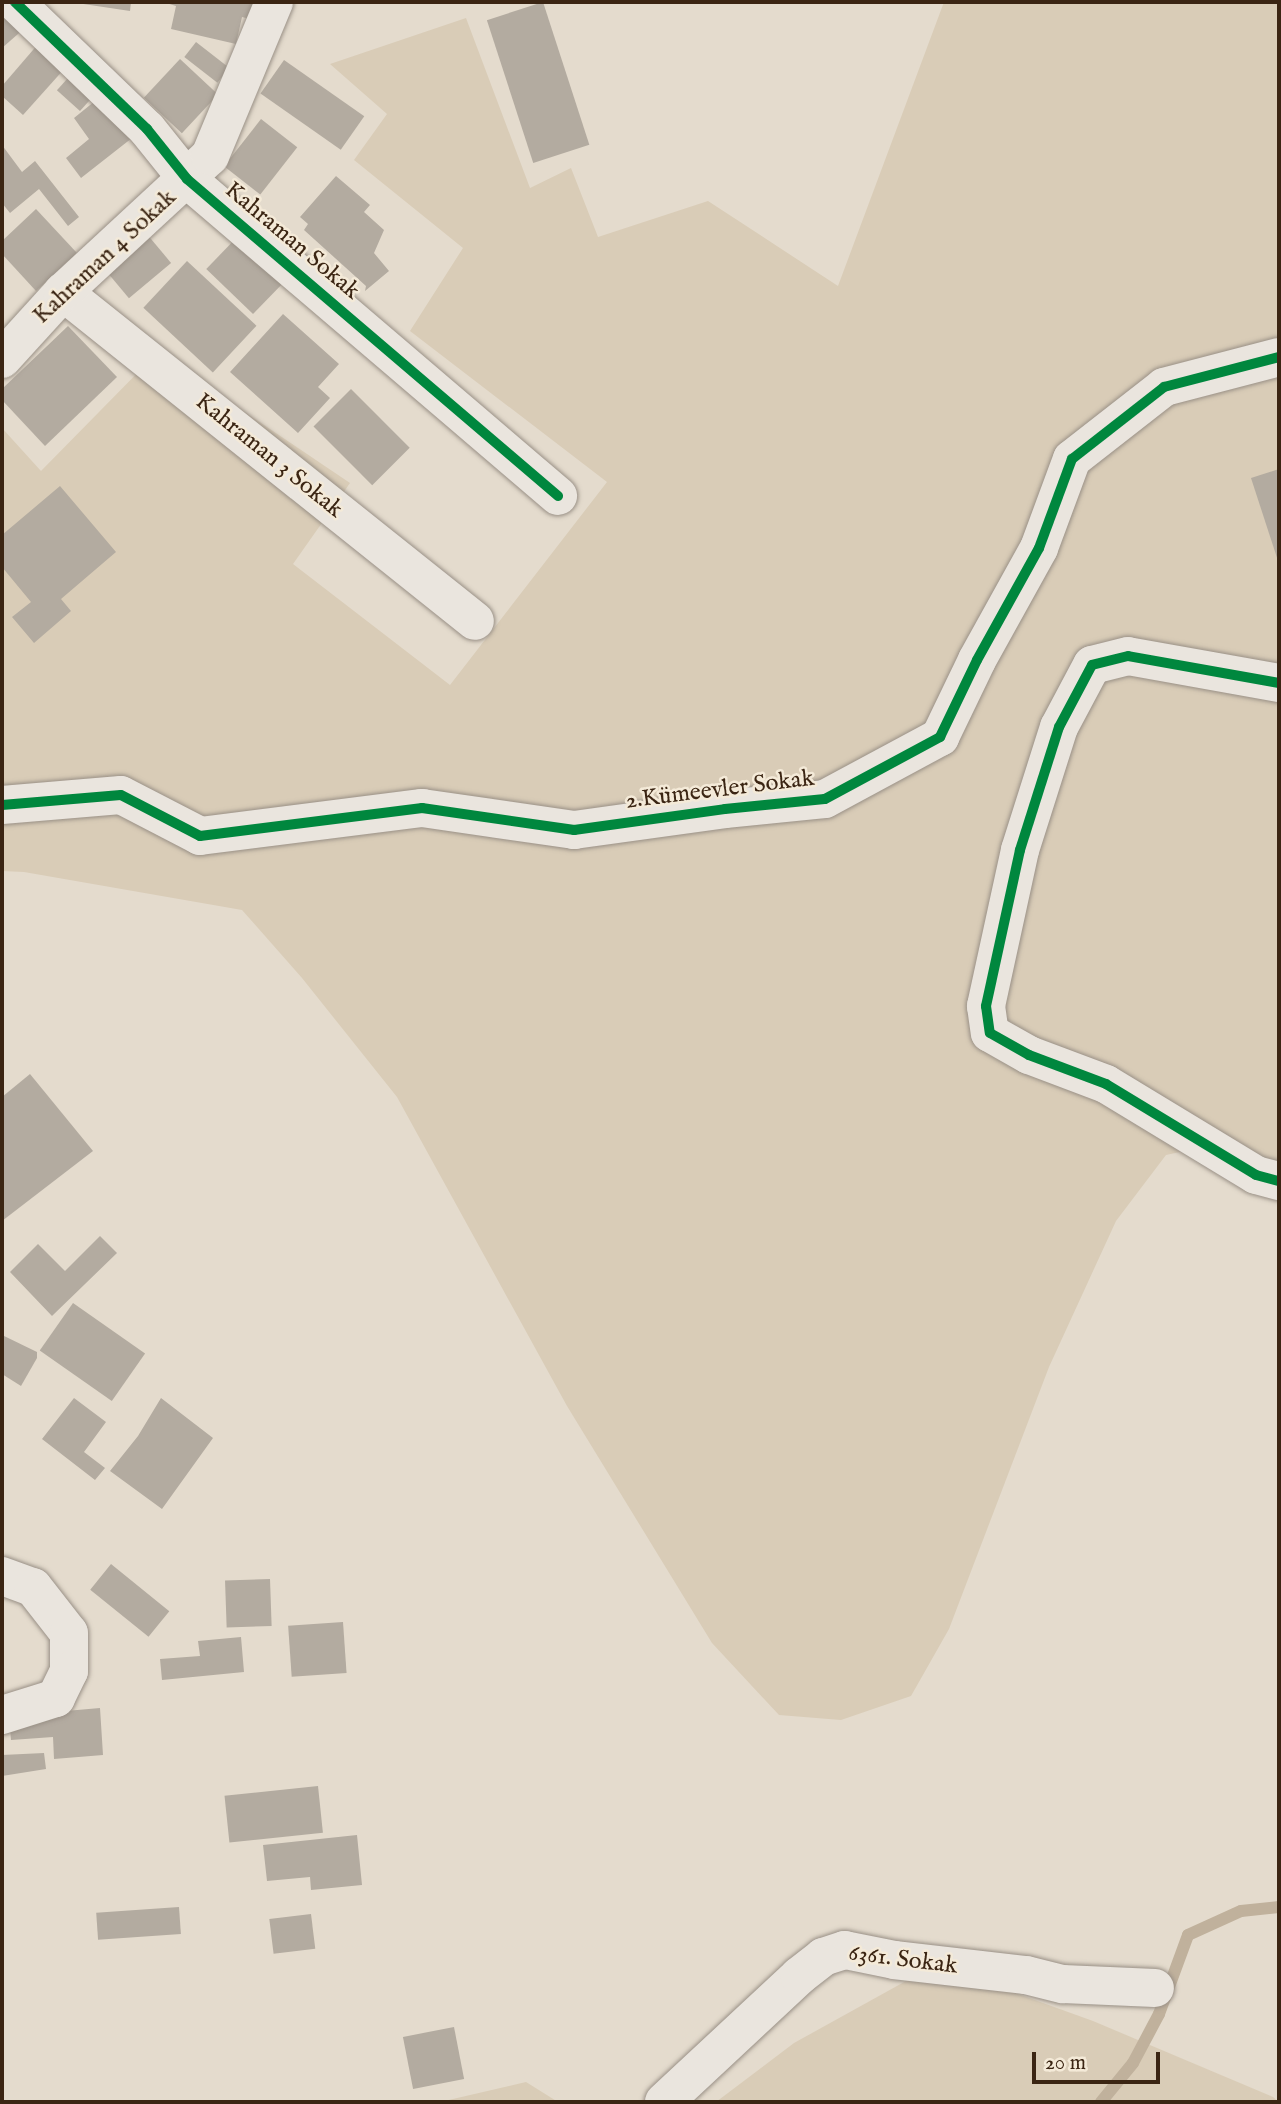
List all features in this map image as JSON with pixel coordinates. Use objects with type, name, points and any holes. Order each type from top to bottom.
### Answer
[{"type":"street","name":"Kahraman Sokak","points":[[15,2],[147,129],[187,179],[558,496]]},
{"type":"street","name":"Kahraman 4 Sokak","points":[[2,359],[63,292],[210,156],[274,2]]},
{"type":"street","name":"Kahraman 3 Sokak","points":[[63,292],[475,621]]},
{"type":"street","name":"2.Kümeevler Sokak","points":[[2,805],[121,796],[200,836],[422,808],[574,830],[724,809],[825,799],[940,737],[977,660],[1039,548],[1072,459],[1164,387],[1279,357]]},
{"type":"street","points":[[1279,683],[1128,656],[1092,665],[1059,727],[1020,850],[986,1006],[990,1032],[1029,1055],[1106,1084],[1256,1175],[1279,1181]]},
{"type":"street","points":[[2,1576],[33,1587],[69,1633],[69,1671],[56,1698],[2,1715]]},
{"type":"street","name":"6361. Sokak","points":[[664,2102],[799,1976],[823,1957],[845,1950],[894,1960],[1026,1975],[1063,1984],[1155,1988]]},
{"type":"shaded area","points":[[944,2],[1279,2],[1279,1169],[1226,1142],[1166,1155],[1116,1221],[1049,1367],[949,1629],[911,1696],[841,1720],[779,1715],[712,1643],[567,1406],[397,1097],[302,978],[242,910],[24,872],[2,871],[2,428],[41,471],[157,353],[350,483],[293,564],[450,685],[607,482],[410,331],[463,248],[354,160],[387,114],[330,64],[466,18],[530,188],[571,168],[598,237],[708,201],[838,286]]},
{"type":"shaded area","points":[[915,1976],[996,1986],[1093,2021],[1273,2097],[1279,2102],[716,2102],[794,2043]]},
{"type":"shaded area","points":[[526,2082],[558,2102],[440,2102]]},
{"type":"building","points":[[2,2],[26,27],[2,48]]},
{"type":"building","points":[[70,2],[131,2],[130,11]]},
{"type":"building","points":[[163,2],[259,2],[254,20],[242,17],[236,44],[171,29],[176,6]]},
{"type":"building","points":[[543,2],[589,145],[533,163],[487,20]]},
{"type":"building","points":[[196,42],[229,68],[217,83],[184,57]]},
{"type":"building","points":[[39,43],[66,67],[23,115],[2,96],[2,86]]},
{"type":"building","points":[[180,59],[218,94],[182,133],[144,98]]},
{"type":"building","points":[[284,60],[364,116],[341,150],[260,94]]},
{"type":"building","points":[[77,68],[100,89],[80,111],[57,90]]},
{"type":"building","points":[[100,97],[132,138],[81,178],[66,158],[89,139],[74,118]]},
{"type":"building","points":[[261,119],[297,147],[260,195],[224,166]]},
{"type":"building","points":[[2,145],[22,172],[35,161],[79,217],[68,226],[39,189],[10,213],[2,203]]},
{"type":"building","points":[[336,176],[370,205],[364,212],[384,230],[374,253],[389,271],[365,291],[366,286],[304,230],[308,224],[300,217]]},
{"type":"building","points":[[36,209],[77,253],[36,291],[2,254],[2,241]]},
{"type":"building","points":[[146,233],[171,263],[129,298],[104,268]]},
{"type":"building","points":[[241,233],[288,278],[253,314],[206,269]]},
{"type":"building","points":[[187,261],[256,326],[213,373],[143,308]]},
{"type":"building","points":[[283,314],[339,364],[318,387],[330,398],[298,433],[230,372]]},
{"type":"building","points":[[68,326],[117,377],[45,446],[2,400],[2,389]]},
{"type":"building","points":[[351,389],[410,448],[372,485],[314,426]]},
{"type":"building","points":[[1279,469],[1279,564],[1251,478]]},
{"type":"building","points":[[60,486],[116,552],[61,599],[71,611],[34,643],[12,617],[31,602],[2,567],[2,535]]},
{"type":"building","points":[[30,1074],[93,1151],[2,1221],[2,1097]]},
{"type":"building","points":[[100,1236],[117,1253],[52,1316],[10,1272],[38,1244],[65,1271]]},
{"type":"building","points":[[73,1303],[145,1353],[112,1401],[40,1351]]},
{"type":"building","points":[[2,1335],[37,1352],[37,1358],[21,1386],[2,1374]]},
{"type":"building","points":[[74,1398],[106,1422],[84,1452],[105,1468],[95,1480],[42,1439]]},
{"type":"building","points":[[161,1398],[213,1438],[162,1509],[110,1471],[138,1436]]},
{"type":"building","points":[[111,1564],[169,1611],[149,1637],[90,1590]]},
{"type":"building","points":[[270,1579],[272,1626],[227,1628],[225,1581]]},
{"type":"building","points":[[343,1622],[347,1673],[292,1677],[288,1626]]},
{"type":"building","points":[[241,1637],[244,1672],[162,1680],[160,1659],[200,1656],[198,1641]]},
{"type":"building","points":[[100,1708],[103,1755],[54,1759],[53,1737],[11,1740],[9,1716]]},
{"type":"building","points":[[44,1753],[46,1769],[2,1776],[2,1755]]},
{"type":"building","points":[[318,1786],[323,1833],[229,1843],[225,1796]]},
{"type":"building","points":[[357,1835],[362,1885],[311,1890],[310,1877],[267,1881],[263,1845]]},
{"type":"building","points":[[179,1907],[181,1934],[98,1940],[96,1913]]},
{"type":"building","points":[[311,1914],[315,1949],[274,1954],[269,1919]]},
{"type":"building","points":[[454,2027],[464,2079],[413,2089],[403,2037]]},
{"type":"waterway","points":[[1101,2102],[1133,2063],[1159,2014],[1188,1935],[1241,1911],[1279,1907]]},
{"type":"cycle path","points":[[15,2],[147,129],[187,179],[558,496]]},
{"type":"cycle path","points":[[2,805],[121,795],[200,836],[422,808],[574,830],[725,809],[825,799],[940,737],[977,660],[1039,548],[1072,459],[1164,387],[1279,357]]},
{"type":"cycle path","points":[[1279,683],[1128,656],[1092,665],[1059,727],[1020,850],[986,1006],[990,1033],[1029,1055],[1106,1084],[1256,1175],[1279,1181]]}]
